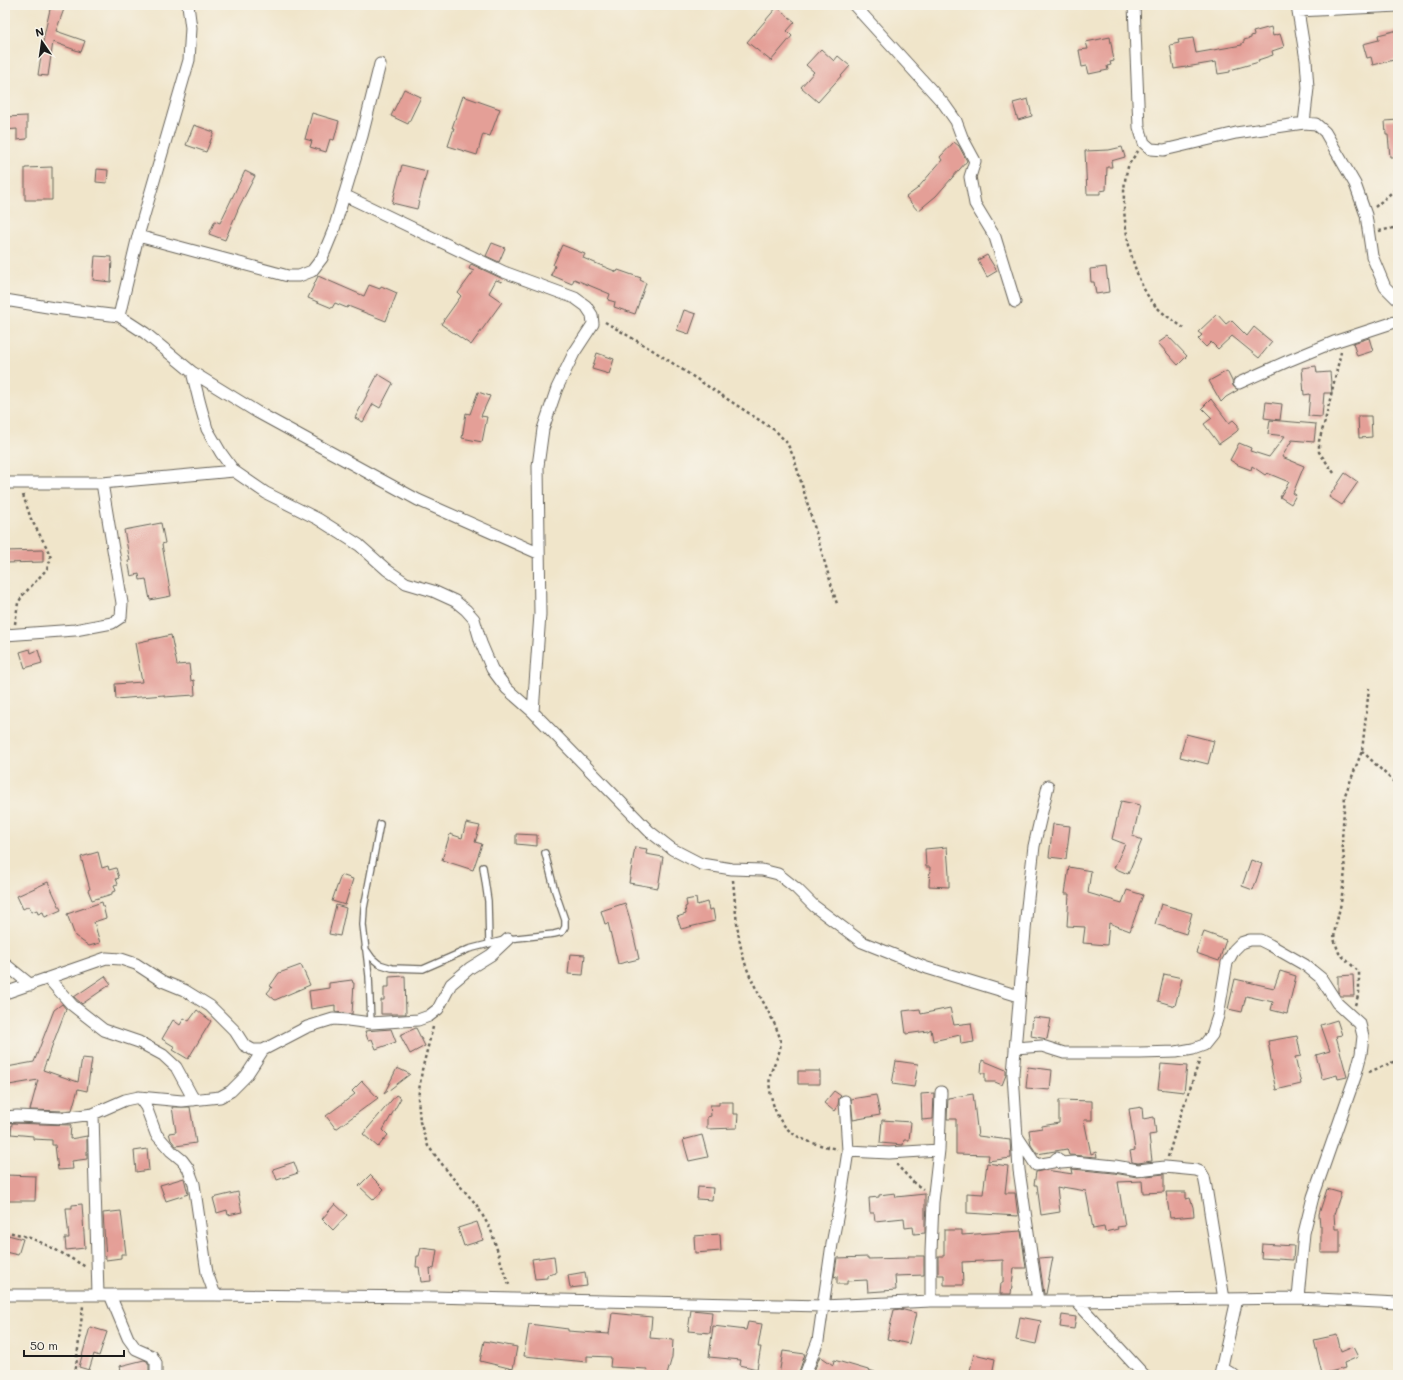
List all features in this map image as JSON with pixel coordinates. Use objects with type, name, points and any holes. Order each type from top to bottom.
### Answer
[{"type":"street","points":[[119,316],[138,236],[189,60],[191,28],[188,5]]},
{"type":"street","points":[[854,5],[944,104],[956,121],[962,137],[976,161],[970,177],[975,204],[995,237],[1015,302]]},
{"type":"street","points":[[1134,5],[1139,127],[1144,143],[1151,149],[1164,150],[1236,133],[1304,123],[1316,124],[1325,132],[1355,184],[1366,215],[1372,256],[1385,287],[1398,300]]},
{"type":"street","points":[[1304,123],[1308,88],[1306,60],[1298,8],[1398,6]]},
{"type":"street","points":[[138,236],[288,276],[299,276],[312,271],[322,258],[334,228],[362,136],[380,64]]},
{"type":"street","points":[[344,195],[504,272],[575,298],[586,306],[592,315],[593,324],[574,354],[557,388],[543,428],[538,466],[540,614],[533,712]]},
{"type":"street","points":[[5,300],[119,316],[145,334],[192,372],[257,412],[418,500],[538,553]]},
{"type":"street","points":[[1239,383],[1288,360],[1344,338],[1398,321]]},
{"type":"street","points":[[192,372],[208,429],[221,453],[234,471],[266,493],[318,519],[359,545],[387,570],[406,583],[433,591],[455,601],[460,605],[474,619],[481,643],[492,669],[507,689],[533,712],[649,831],[672,849],[701,864],[732,869],[762,870],[778,874],[797,889],[814,906],[862,942],[927,968],[1019,996]]},
{"type":"street","points":[[5,483],[102,483],[234,471]]},
{"type":"street","points":[[9,635],[75,630],[112,623],[121,617],[122,603],[102,483]]},
{"type":"street","points":[[1038,1301],[1019,1170],[1013,1074],[1034,846],[1048,786]]},
{"type":"street","points":[[5,993],[106,958],[121,960],[136,964],[162,981],[184,990],[210,1006],[244,1045],[253,1050],[263,1050],[307,1027],[333,1020],[371,1023],[418,1020],[429,1016],[438,1009],[451,984],[470,968],[491,955],[508,939]]},
{"type":"street","points":[[1015,1048],[1042,1046],[1064,1053],[1140,1053],[1176,1052],[1204,1045],[1212,1035],[1218,1016],[1227,963],[1234,950],[1241,943],[1250,940],[1260,940],[1305,966],[1321,978],[1337,1003],[1352,1015],[1360,1024],[1363,1036],[1361,1054],[1355,1077],[1313,1197],[1304,1232],[1298,1298]]},
{"type":"street","points":[[5,964],[31,985]]},
{"type":"street","points":[[48,978],[72,1005],[104,1030],[139,1042],[163,1055],[176,1067],[194,1100]]},
{"type":"street","points":[[5,1117],[17,1116],[63,1118],[93,1114],[125,1100],[139,1097],[182,1101],[220,1097],[231,1091],[246,1076],[263,1050]]},
{"type":"street","points":[[931,1301],[933,1202],[939,1150],[941,1092]]},
{"type":"street","points":[[139,1097],[146,1108],[156,1134],[188,1168],[197,1198],[207,1273],[215,1295]]},
{"type":"street","points":[[805,1375],[818,1340],[832,1244],[848,1151],[845,1101]]},
{"type":"street","points":[[93,1114],[98,1295]]},
{"type":"street","points":[[1016,1135],[1036,1165],[1053,1162],[1057,1158],[1061,1163],[1066,1164],[1074,1162],[1108,1165],[1138,1170],[1165,1167],[1196,1170],[1201,1172],[1204,1177],[1224,1299]]},
{"type":"street","points":[[848,1151],[889,1153],[939,1150]]},
{"type":"street","points":[[5,1295],[215,1295],[515,1298],[823,1306],[931,1301],[1298,1298],[1398,1303]]},
{"type":"street","points":[[110,1295],[128,1338],[136,1349],[152,1356],[156,1362],[156,1375]]},
{"type":"street","points":[[1234,1375],[1221,1372],[1237,1299]]},
{"type":"street","points":[[1076,1301],[1144,1375]]},
{"type":"lane","points":[[371,1023],[369,976],[363,925],[364,908],[380,824]]},
{"type":"lane","points":[[365,948],[372,958],[379,964],[392,968],[423,969],[469,949],[508,939],[562,932],[565,926],[565,920],[555,891],[545,853]]},
{"type":"lane","points":[[483,867],[488,901],[489,944]]},
{"type":"path","points":[[1144,143],[1129,166],[1124,192],[1127,237],[1136,271],[1150,299],[1164,314],[1185,329]]},
{"type":"path","points":[[1366,215],[1398,187]]},
{"type":"path","points":[[1369,233],[1398,227]]},
{"type":"path","points":[[592,315],[654,351],[736,404],[776,431],[787,443],[794,458],[837,604]]},
{"type":"path","points":[[1334,474],[1319,452],[1318,441],[1325,421],[1344,338]]},
{"type":"path","points":[[9,635],[18,603],[23,595],[47,569],[51,558],[31,519],[20,483]]},
{"type":"path","points":[[1352,1015],[1359,993],[1359,972],[1338,953],[1334,939],[1345,871],[1342,839],[1345,795],[1362,751],[1369,688]]},
{"type":"path","points":[[1362,751],[1398,786]]},
{"type":"path","points":[[732,869],[739,938],[750,977],[774,1023],[780,1041],[780,1051],[770,1074],[771,1093],[775,1111],[789,1131],[801,1139],[848,1151]]},
{"type":"path","points":[[438,1009],[422,1070],[418,1098],[420,1122],[428,1146],[452,1177],[476,1204],[491,1230],[504,1272],[515,1298]]},
{"type":"path","points":[[1165,1167],[1204,1045]]},
{"type":"path","points":[[1355,1077],[1398,1060]]},
{"type":"path","points":[[889,1153],[900,1168],[914,1183],[924,1190],[933,1202]]},
{"type":"path","points":[[5,1232],[19,1233],[97,1273]]},
{"type":"path","points":[[75,1375],[84,1295]]},
{"type":"building","points":[[51,5],[64,9],[56,31],[85,41],[81,52],[53,42],[48,76],[38,75],[44,36]]},
{"type":"building","points":[[777,7],[795,22],[787,31],[792,36],[771,61],[747,42]]},
{"type":"building","points":[[1271,27],[1273,36],[1280,34],[1284,47],[1272,51],[1273,55],[1258,60],[1259,62],[1230,70],[1230,72],[1218,74],[1216,62],[1174,69],[1170,45],[1179,43],[1178,40],[1193,38],[1196,53],[1242,45],[1244,40],[1251,38],[1251,36],[1254,35],[1253,32]]},
{"type":"building","points":[[1398,30],[1398,59],[1373,65],[1371,57],[1367,58],[1363,44],[1379,40],[1378,35]]},
{"type":"building","points":[[1110,37],[1114,61],[1110,62],[1111,65],[1107,66],[1108,70],[1089,74],[1087,66],[1082,67],[1079,50],[1088,49],[1086,42]]},
{"type":"building","points":[[821,49],[834,61],[838,56],[850,66],[818,102],[801,87],[814,72],[806,65]]},
{"type":"building","points":[[404,89],[421,97],[408,124],[391,116]]},
{"type":"building","points":[[463,96],[500,109],[490,136],[483,134],[477,155],[448,146],[454,128],[452,128]]},
{"type":"building","points":[[1028,99],[1032,116],[1018,120],[1013,103]]},
{"type":"building","points":[[312,113],[339,121],[334,140],[330,139],[326,152],[310,147],[312,141],[305,139]]},
{"type":"building","points":[[27,116],[27,139],[17,140],[17,129],[5,130],[5,117]]},
{"type":"building","points":[[1398,120],[1398,157],[1390,157],[1385,121]]},
{"type":"building","points":[[194,125],[214,132],[206,152],[186,145]]},
{"type":"building","points":[[954,142],[959,146],[967,161],[936,196],[918,211],[906,197],[917,189],[942,160],[940,157]]},
{"type":"building","points":[[1122,147],[1125,157],[1111,161],[1112,167],[1107,167],[1106,190],[1100,191],[1100,194],[1087,194],[1085,151],[1109,150]]},
{"type":"building","points":[[402,165],[427,171],[417,209],[392,203]]},
{"type":"building","points":[[52,167],[52,200],[25,200],[25,168]]},
{"type":"building","points":[[97,169],[108,170],[107,183],[96,182]]},
{"type":"building","points":[[245,171],[255,176],[239,207],[225,240],[209,234],[215,221],[220,223]]},
{"type":"building","points":[[492,243],[505,248],[499,262],[486,256]]},
{"type":"building","points":[[562,245],[585,254],[583,258],[617,272],[618,270],[641,278],[640,280],[646,283],[635,314],[614,307],[615,302],[608,300],[610,294],[574,279],[572,284],[551,275],[555,266],[553,265]]},
{"type":"building","points":[[987,255],[997,271],[987,277],[978,260]]},
{"type":"building","points":[[95,256],[112,257],[111,282],[93,280]]},
{"type":"building","points":[[471,264],[503,279],[502,282],[496,280],[489,293],[502,302],[471,345],[441,324],[461,296],[458,293],[474,271],[469,269]]},
{"type":"building","points":[[1106,267],[1109,292],[1096,294],[1094,282],[1091,282],[1090,269]]},
{"type":"building","points":[[318,276],[364,296],[369,285],[380,289],[381,286],[397,293],[386,321],[348,306],[347,308],[335,303],[332,308],[308,298]]},
{"type":"building","points":[[684,310],[696,314],[689,334],[677,330]]},
{"type":"building","points":[[1217,314],[1226,324],[1231,320],[1247,336],[1254,327],[1272,342],[1259,358],[1232,336],[1218,349],[1211,342],[1206,347],[1198,339],[1202,335],[1198,332]]},
{"type":"building","points":[[1168,336],[1187,356],[1178,365],[1158,343]]},
{"type":"building","points":[[1369,338],[1373,351],[1357,356],[1353,343]]},
{"type":"building","points":[[597,353],[614,359],[609,374],[592,369]]},
{"type":"building","points":[[1316,366],[1317,373],[1330,372],[1332,393],[1324,393],[1322,417],[1308,416],[1310,394],[1304,395],[1302,368]]},
{"type":"building","points":[[1227,371],[1233,386],[1238,390],[1226,397],[1221,402],[1209,381]]},
{"type":"building","points":[[378,374],[393,383],[380,408],[373,404],[363,422],[355,418]]},
{"type":"building","points":[[478,392],[490,396],[481,416],[487,417],[482,442],[462,438],[466,413],[470,414]]},
{"type":"building","points":[[1211,399],[1229,423],[1233,420],[1238,425],[1238,430],[1236,432],[1219,444],[1204,424],[1212,418],[1202,408]]},
{"type":"building","points":[[1266,402],[1282,404],[1280,420],[1264,418]]},
{"type":"building","points":[[1358,416],[1371,416],[1372,437],[1359,438]]},
{"type":"building","points":[[1270,420],[1316,424],[1314,442],[1292,440],[1282,457],[1304,466],[1293,493],[1296,495],[1291,504],[1280,497],[1289,482],[1267,473],[1265,475],[1252,466],[1251,470],[1230,460],[1239,443],[1251,448],[1250,451],[1269,457],[1285,436],[1268,434]]},
{"type":"building","points":[[1345,473],[1358,482],[1342,505],[1329,497]]},
{"type":"building","points":[[161,523],[165,543],[162,544],[171,596],[150,600],[146,579],[140,580],[139,574],[131,576],[128,561],[130,561],[124,530]]},
{"type":"building","points":[[43,550],[43,562],[5,563],[5,551]]},
{"type":"building","points":[[171,635],[177,665],[189,664],[191,681],[194,680],[195,695],[164,697],[164,695],[116,699],[115,684],[142,682],[135,643]]},
{"type":"building","points":[[30,649],[31,653],[38,650],[42,663],[25,668],[20,652]]},
{"type":"building","points":[[1186,734],[1214,741],[1208,764],[1180,757]]},
{"type":"building","points":[[1121,801],[1140,805],[1133,836],[1142,840],[1128,874],[1114,868],[1125,844],[1112,839]]},
{"type":"building","points":[[466,823],[480,826],[475,842],[482,844],[473,870],[442,860],[450,834],[462,838]]},
{"type":"building","points":[[1053,824],[1070,826],[1066,859],[1049,857]]},
{"type":"building","points":[[516,834],[537,835],[537,846],[516,844]]},
{"type":"building","points":[[635,847],[647,849],[646,854],[663,857],[658,888],[629,883]]},
{"type":"building","points":[[947,847],[949,887],[929,886],[930,867],[926,867],[925,849]]},
{"type":"building","points":[[98,852],[102,868],[108,866],[109,870],[116,868],[119,878],[116,879],[118,884],[114,885],[116,891],[112,892],[112,894],[92,900],[88,890],[90,889],[81,857]]},
{"type":"building","points":[[1251,860],[1262,864],[1253,890],[1242,886]]},
{"type":"building","points":[[1069,867],[1091,871],[1088,893],[1122,903],[1127,890],[1143,895],[1130,931],[1109,923],[1107,945],[1083,943],[1085,927],[1067,926],[1069,894],[1065,894]]},
{"type":"building","points":[[341,875],[353,879],[345,905],[332,901]]},
{"type":"building","points":[[48,882],[61,910],[45,917],[43,912],[38,914],[37,910],[32,912],[29,906],[23,909],[17,896]]},
{"type":"building","points":[[696,898],[697,905],[707,902],[709,910],[713,909],[715,921],[681,929],[677,917],[686,914],[686,900]]},
{"type":"building","points":[[102,902],[106,918],[94,922],[100,943],[89,946],[75,936],[67,914]]},
{"type":"building","points":[[625,903],[639,959],[618,964],[608,923],[605,924],[601,911]]},
{"type":"building","points":[[1161,904],[1192,913],[1186,934],[1155,924]]},
{"type":"building","points":[[336,905],[346,908],[340,936],[329,934]]},
{"type":"building","points":[[1204,932],[1226,940],[1219,961],[1196,953]]},
{"type":"building","points":[[570,954],[585,955],[583,975],[568,974]]},
{"type":"building","points":[[301,965],[310,985],[275,1000],[267,993],[272,987],[270,986],[279,973]]},
{"type":"building","points":[[1280,971],[1296,976],[1287,1014],[1271,1010],[1273,1002],[1246,996],[1242,1012],[1228,1009],[1235,979],[1274,988]]},
{"type":"building","points":[[1164,974],[1182,978],[1175,1006],[1158,1001]]},
{"type":"building","points":[[1353,975],[1354,996],[1341,996],[1338,992],[1338,976]]},
{"type":"building","points":[[105,976],[111,984],[82,1004],[74,997]]},
{"type":"building","points":[[405,976],[406,1014],[381,1014],[381,1000],[384,1000],[384,987],[389,987],[389,977]]},
{"type":"building","points":[[352,980],[354,983],[352,1014],[335,1012],[335,1005],[311,1009],[309,991],[329,988],[329,983]]},
{"type":"building","points":[[62,1004],[66,1009],[43,1070],[78,1082],[82,1058],[92,1059],[87,1091],[78,1089],[72,1110],[30,1110],[38,1080],[9,1085],[7,1067],[34,1062],[54,1010]]},
{"type":"building","points":[[950,1008],[954,1025],[971,1023],[974,1042],[961,1044],[960,1035],[933,1041],[931,1029],[928,1031],[906,1034],[903,1011],[920,1009],[921,1014]]},
{"type":"building","points":[[197,1010],[211,1021],[188,1059],[173,1050],[175,1047],[162,1039],[173,1020],[180,1025],[184,1018],[189,1021]]},
{"type":"building","points":[[1033,1017],[1051,1019],[1047,1039],[1031,1036]]},
{"type":"building","points":[[1337,1020],[1342,1035],[1336,1036],[1347,1077],[1338,1079],[1337,1075],[1322,1079],[1316,1055],[1330,1051],[1321,1025]]},
{"type":"building","points":[[416,1028],[425,1046],[410,1054],[400,1035]]},
{"type":"building","points":[[391,1029],[396,1042],[376,1049],[372,1039],[368,1040],[365,1031]]},
{"type":"building","points":[[1297,1036],[1301,1056],[1295,1057],[1301,1084],[1276,1090],[1271,1067],[1268,1041]]},
{"type":"building","points":[[982,1060],[1006,1070],[1006,1075],[1002,1085],[995,1082],[985,1082],[985,1073],[981,1073]]},
{"type":"building","points":[[896,1061],[918,1064],[914,1087],[892,1084]]},
{"type":"building","points":[[1161,1064],[1187,1066],[1184,1092],[1158,1089]]},
{"type":"building","points":[[1028,1067],[1052,1070],[1050,1090],[1026,1088]]},
{"type":"building","points":[[397,1068],[410,1074],[384,1094]]},
{"type":"building","points":[[798,1071],[820,1071],[820,1084],[798,1084]]},
{"type":"building","points":[[362,1081],[378,1098],[336,1129],[326,1116],[355,1094],[352,1091]]},
{"type":"building","points":[[834,1091],[841,1096],[834,1111],[824,1103]]},
{"type":"building","points":[[934,1093],[933,1119],[922,1120],[921,1094]]},
{"type":"building","points":[[973,1094],[978,1136],[1010,1140],[1011,1158],[988,1161],[989,1155],[956,1154],[956,1119],[947,1119],[948,1098]]},
{"type":"building","points":[[396,1095],[401,1098],[383,1130],[388,1135],[378,1147],[363,1134]]},
{"type":"building","points":[[876,1095],[880,1115],[853,1120],[851,1099]]},
{"type":"building","points":[[1059,1100],[1092,1101],[1092,1120],[1084,1120],[1091,1154],[1096,1152],[1097,1157],[1069,1155],[1067,1149],[1037,1154],[1031,1145],[1029,1130],[1059,1123]]},
{"type":"building","points":[[719,1102],[733,1102],[733,1114],[738,1114],[737,1128],[707,1129],[707,1117],[711,1116],[710,1105],[719,1105]]},
{"type":"building","points":[[172,1107],[190,1107],[196,1143],[176,1146],[171,1140],[169,1133],[176,1132]]},
{"type":"building","points":[[1142,1107],[1143,1119],[1154,1117],[1156,1134],[1149,1135],[1152,1161],[1138,1163],[1132,1162],[1130,1151],[1135,1150],[1129,1109]]},
{"type":"building","points":[[882,1120],[911,1122],[909,1140],[904,1140],[903,1145],[880,1143]]},
{"type":"building","points":[[12,1123],[71,1125],[70,1139],[87,1136],[87,1159],[72,1161],[73,1169],[58,1170],[55,1145],[52,1145],[52,1140],[33,1139],[33,1136],[11,1134]]},
{"type":"building","points":[[702,1135],[708,1157],[689,1161],[683,1140]]},
{"type":"building","points":[[147,1149],[149,1170],[136,1172],[134,1151]]},
{"type":"building","points":[[294,1162],[298,1173],[277,1180],[273,1169]]},
{"type":"building","points":[[987,1163],[1008,1166],[1005,1193],[1015,1193],[1018,1216],[967,1213],[967,1193],[983,1194]]},
{"type":"building","points":[[1072,1169],[1137,1177],[1164,1174],[1164,1192],[1143,1193],[1142,1181],[1118,1182],[1125,1226],[1117,1227],[1118,1229],[1105,1232],[1104,1227],[1093,1229],[1086,1191],[1062,1187],[1062,1189],[1057,1188],[1060,1212],[1041,1215],[1037,1185],[1034,1185],[1036,1172],[1045,1170],[1073,1174]]},
{"type":"building","points":[[5,1175],[36,1176],[35,1201],[5,1201]]},
{"type":"building","points":[[370,1175],[384,1189],[374,1200],[359,1186]]},
{"type":"building","points":[[184,1178],[188,1194],[166,1201],[160,1185]]},
{"type":"building","points":[[698,1187],[713,1188],[712,1200],[697,1199]]},
{"type":"building","points":[[1327,1189],[1341,1193],[1334,1214],[1335,1229],[1340,1229],[1340,1253],[1321,1253],[1321,1226],[1319,1214]]},
{"type":"building","points":[[238,1192],[242,1212],[228,1215],[227,1210],[217,1213],[213,1198]]},
{"type":"building","points":[[1166,1192],[1186,1192],[1186,1199],[1190,1198],[1194,1216],[1170,1218]]},
{"type":"building","points":[[895,1193],[896,1197],[925,1194],[925,1233],[914,1234],[913,1227],[905,1228],[904,1218],[875,1221],[874,1213],[870,1213],[869,1198]]},
{"type":"building","points":[[82,1204],[85,1248],[66,1250],[65,1238],[69,1238],[66,1208],[72,1208],[72,1205]]},
{"type":"building","points":[[335,1204],[347,1215],[333,1230],[322,1219]]},
{"type":"building","points":[[121,1211],[126,1254],[121,1254],[121,1258],[106,1260],[103,1213]]},
{"type":"building","points":[[477,1222],[483,1240],[464,1246],[458,1228]]},
{"type":"building","points":[[944,1230],[962,1230],[962,1235],[1021,1231],[1026,1268],[1014,1268],[1011,1294],[1000,1294],[1001,1283],[1003,1283],[1003,1260],[962,1262],[963,1285],[944,1285],[944,1275],[938,1275],[938,1256],[944,1256]]},
{"type":"building","points":[[720,1234],[721,1251],[695,1253],[694,1236]]},
{"type":"building","points":[[8,1235],[23,1239],[18,1255],[5,1252]]},
{"type":"building","points":[[1262,1244],[1294,1246],[1293,1260],[1261,1258]]},
{"type":"building","points":[[421,1248],[437,1250],[434,1269],[430,1268],[431,1281],[421,1282],[419,1267],[416,1267],[417,1256],[419,1256]]},
{"type":"building","points":[[554,1256],[556,1273],[547,1275],[547,1278],[535,1279],[532,1259]]},
{"type":"building","points":[[908,1256],[924,1256],[924,1275],[895,1276],[896,1290],[868,1292],[867,1280],[847,1281],[847,1284],[837,1284],[837,1276],[834,1277],[837,1258],[908,1258]]},
{"type":"building","points":[[1053,1257],[1046,1294],[1044,1294],[1039,1258]]},
{"type":"building","points":[[585,1272],[587,1286],[570,1288],[568,1275]]},
{"type":"building","points":[[900,1309],[916,1313],[909,1344],[887,1339],[894,1310]]},
{"type":"building","points":[[691,1310],[712,1312],[710,1333],[688,1331]]},
{"type":"building","points":[[612,1313],[652,1317],[650,1338],[673,1340],[672,1357],[667,1375],[646,1372],[647,1369],[610,1367],[611,1357],[587,1356],[587,1362],[524,1356],[529,1324],[568,1329],[568,1331],[609,1334]]},
{"type":"building","points":[[1062,1315],[1076,1317],[1074,1329],[1060,1327]]},
{"type":"building","points":[[1020,1317],[1041,1321],[1036,1344],[1016,1340]]},
{"type":"building","points":[[748,1322],[762,1324],[758,1347],[761,1347],[757,1369],[740,1365],[741,1360],[709,1357],[713,1326],[746,1330]]},
{"type":"building","points":[[90,1327],[107,1332],[99,1356],[94,1354],[89,1370],[79,1367]]},
{"type":"building","points":[[1337,1335],[1341,1352],[1353,1347],[1358,1357],[1344,1363],[1345,1368],[1322,1374],[1314,1340]]},
{"type":"building","points":[[484,1341],[517,1347],[513,1369],[480,1361]]},
{"type":"building","points":[[783,1351],[805,1354],[798,1375],[779,1375]]},
{"type":"building","points":[[974,1354],[995,1359],[992,1375],[969,1375]]},
{"type":"building","points":[[820,1356],[833,1365],[834,1360],[875,1372],[875,1375],[820,1375],[814,1371]]},
{"type":"building","points":[[144,1360],[147,1361],[149,1365],[149,1375],[122,1375],[120,1366]]}]
